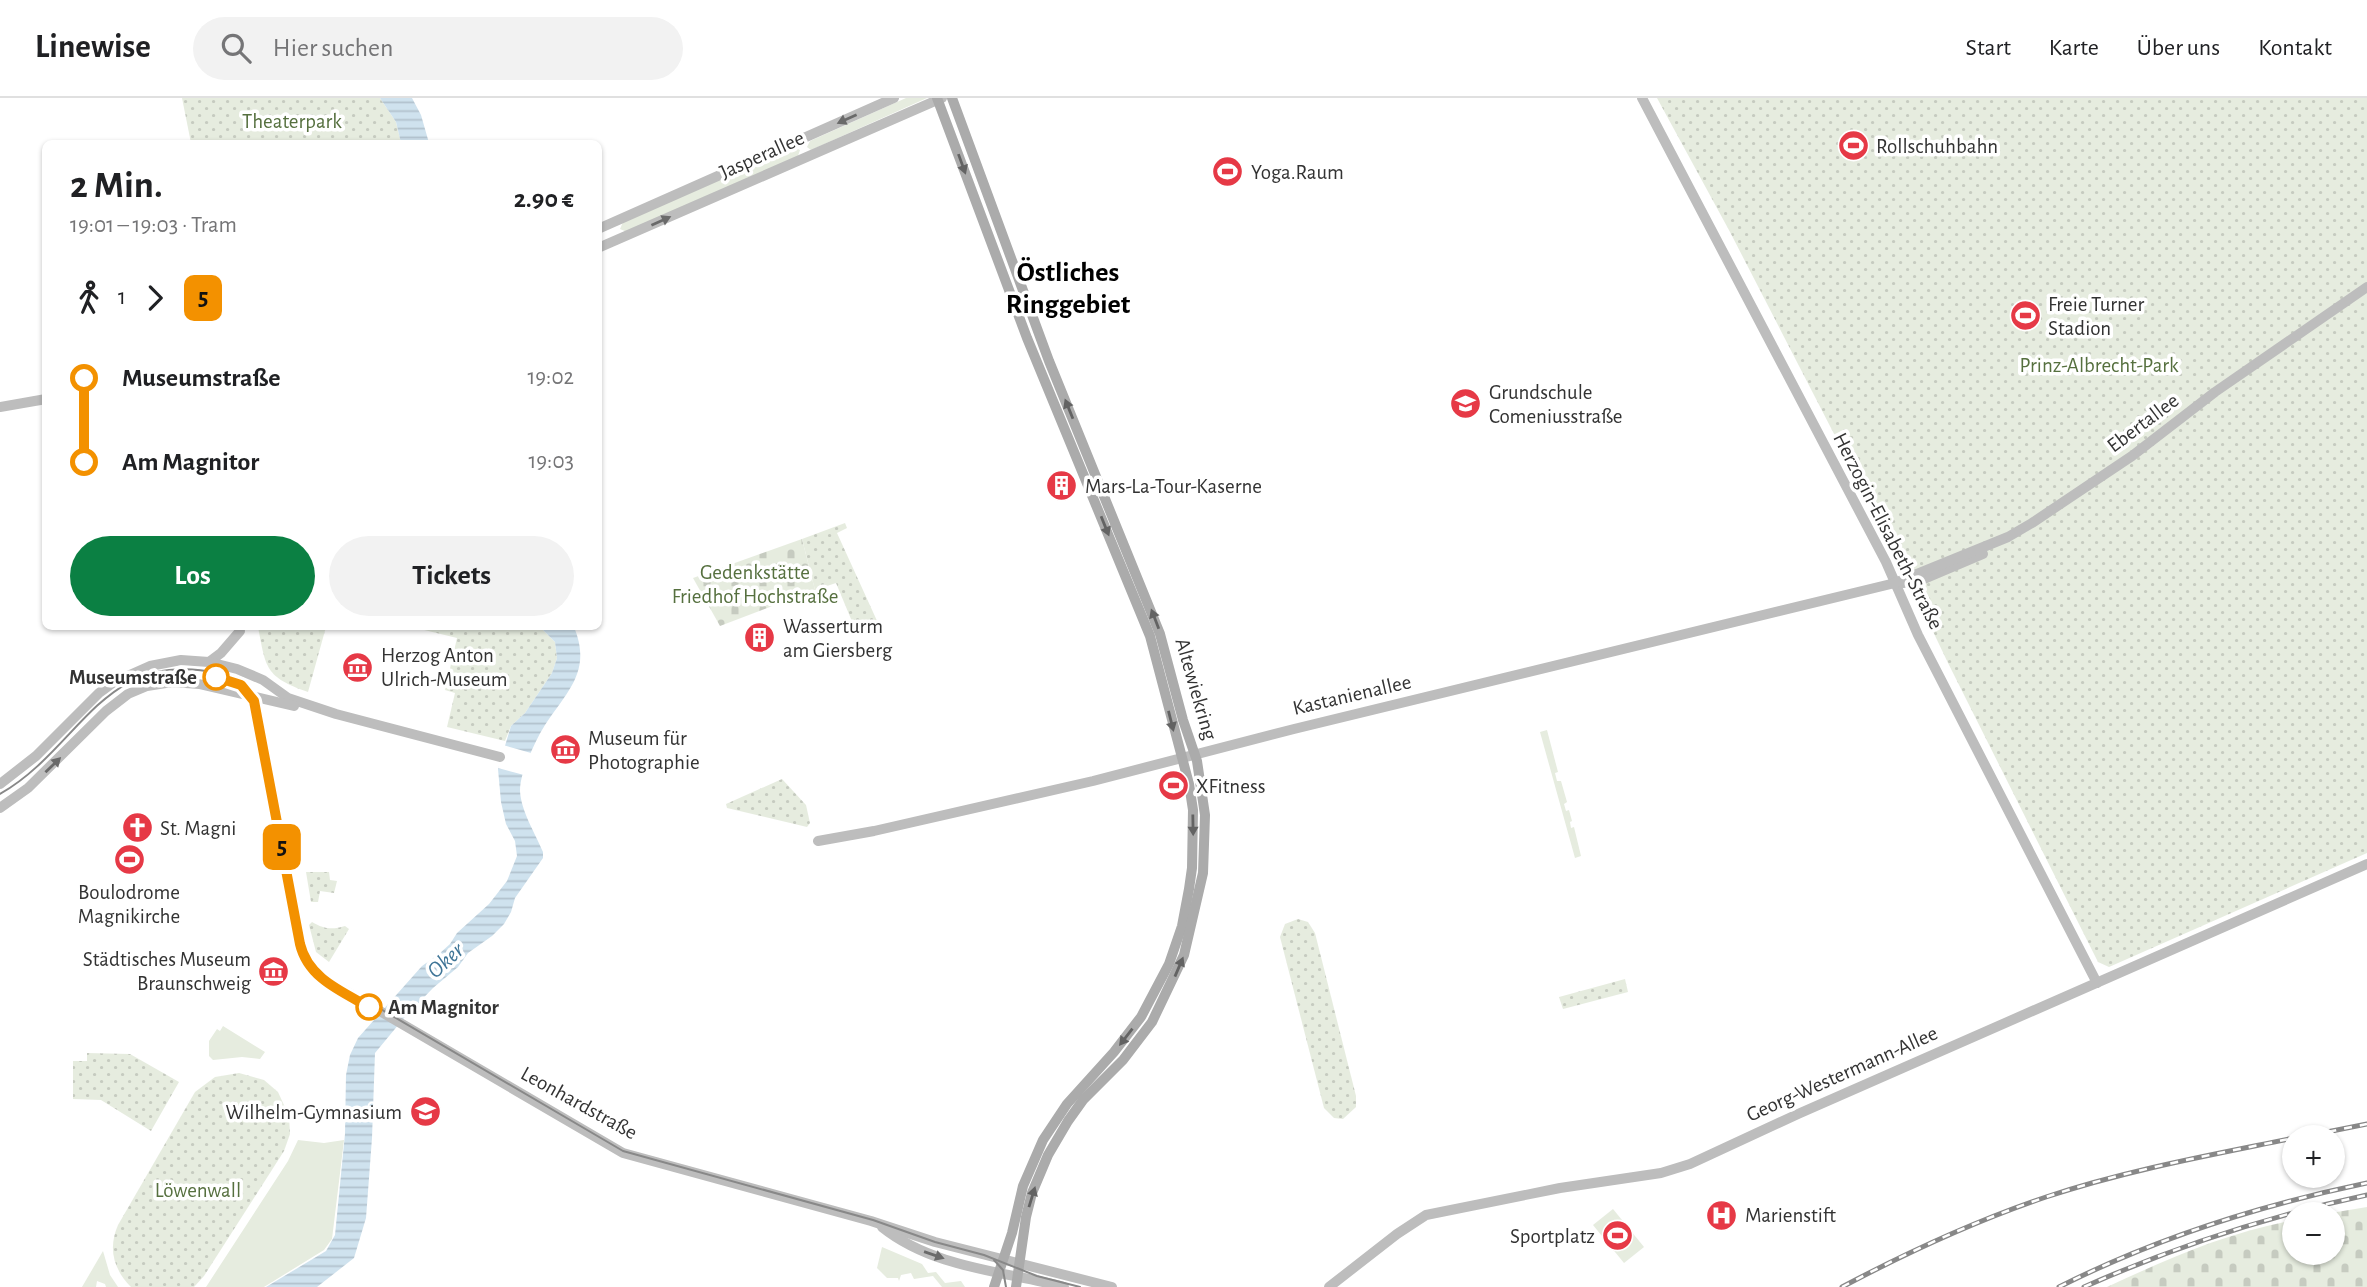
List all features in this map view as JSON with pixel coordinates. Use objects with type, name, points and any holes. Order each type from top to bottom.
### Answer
[{"type":"main road","name":"Altewiekring","points":[[952,98],[1049,361],[1160,634],[1195,754],[1205,815],[1203,873],[1184,954],[1152,1022],[1123,1060],[1083,1100],[1048,1155],[1030,1201],[1024,1225],[1017,1282]]},
{"type":"main road","name":"Altewiekring","points":[[939,99],[1027,338],[1150,636],[1191,798],[1193,857],[1185,909],[1172,956],[1141,1017],[1114,1052],[1067,1104],[1043,1140],[1023,1186],[994,1287]]},
{"type":"street","name":"Jasperallee","points":[[602,227],[894,98]]},
{"type":"street","name":"Herzogin-Elisabeth-Straße","points":[[1642,98],[1895,583],[1942,682],[2097,982]]},
{"type":"street","name":"Jasperallee","points":[[602,246],[939,99]]},
{"type":"street","points":[[799,140],[805,157]]},
{"type":"street","points":[[613,222],[620,239]]},
{"type":"street","name":"Ebertallee","points":[[1895,583],[2008,537],[2064,504],[2215,392],[2367,287]]},
{"type":"street","points":[[0,407],[42,400]]},
{"type":"street","name":"Kastanienallee","points":[[818,841],[990,806],[1895,583]]},
{"type":"street","points":[[209,662],[221,653],[240,631]]},
{"type":"street","points":[[0,784],[36,756],[114,682],[137,670],[166,662],[209,662],[251,674],[288,698],[336,714]]},
{"type":"street","points":[[0,808],[28,788],[106,711],[128,694],[148,686],[172,682],[200,684],[336,714],[500,757]]},
{"type":"street","name":"Georg-Westermann-Allee","points":[[1329,1287],[1426,1215],[1560,1188],[1674,1170],[2367,864]]},
{"type":"street","name":"Leonhardstraße","points":[[325,979],[623,1153],[1003,1260],[1112,1287]]},
{"type":"street","name":"Leonhardstraße","points":[[875,1223],[899,1240],[927,1253],[999,1273],[1017,1282],[1064,1287]]},
{"type":"green space","name":"Theaterpark","points":[[182,98],[380,98],[396,122],[400,140],[190,140]]},
{"type":"green space","points":[[906,98],[927,98],[811,150],[807,147],[810,141]]},
{"type":"green space","name":"Prinz-Albrecht-Park","points":[[1657,98],[2367,98],[2367,853],[2109,967],[2098,962],[1898,558],[1730,232]]},
{"type":"green space","points":[[793,147],[800,150],[798,156],[627,232],[620,229],[623,222]]},
{"type":"green space","points":[[845,523],[847,528],[837,533],[878,623],[856,631],[836,583],[815,590],[802,539]]},
{"type":"green space","name":"Gedenkstätte Friedhof Hochstraße","points":[[802,539],[815,590],[720,626],[693,578]]},
{"type":"green space","points":[[259,630],[325,630],[308,692],[275,676],[263,652]]},
{"type":"green space","points":[[424,630],[543,630],[555,642],[557,658],[552,673],[525,713],[511,726],[505,741],[447,727],[455,693],[445,690],[457,638]]},
{"type":"green space","points":[[1547,730],[1558,772],[1555,773],[1557,781],[1561,781],[1567,802],[1564,804],[1566,811],[1569,810],[1571,828],[1574,827],[1581,856],[1575,858],[1540,732]]},
{"type":"green space","points":[[782,779],[806,805],[810,823],[807,827],[727,808],[726,804]]},
{"type":"green space","points":[[306,872],[329,872],[330,880],[337,881],[334,893],[320,891],[318,902],[311,902]]},
{"type":"green space","points":[[1298,919],[1308,922],[1315,933],[1356,1096],[1356,1107],[1343,1119],[1334,1118],[1324,1108],[1280,937],[1285,924]]},
{"type":"green space","points":[[312,922],[328,928],[345,926],[349,929],[329,962],[316,952],[309,925]]},
{"type":"green space","points":[[1625,979],[1628,992],[1563,1009],[1559,997]]},
{"type":"green space","points":[[223,1026],[265,1052],[260,1059],[242,1057],[213,1060],[209,1056],[209,1041],[217,1029],[220,1031]]},
{"type":"green space","points":[[87,1053],[130,1054],[179,1082],[151,1131],[101,1100],[73,1099],[73,1061],[87,1061]]},
{"type":"green space","name":"Löwenwall","points":[[239,1073],[264,1080],[278,1092],[289,1116],[290,1134],[284,1151],[204,1276],[194,1287],[131,1287],[120,1273],[114,1258],[113,1242],[118,1225],[195,1092],[215,1077]]},
{"type":"green space","points":[[298,1140],[324,1143],[344,1140],[332,1239],[324,1250],[264,1287],[206,1287],[288,1161]]},
{"type":"green space","points":[[2367,1207],[2367,1287],[2107,1287],[2221,1239],[2282,1222],[2282,1265],[2345,1265],[2345,1211]]},
{"type":"green space","name":"Sportplatz","points":[[1613,1209],[1644,1247],[1624,1263],[1593,1225]]},
{"type":"green space","points":[[882,1247],[922,1264],[928,1273],[936,1272],[945,1283],[961,1281],[965,1287],[942,1287],[933,1276],[914,1279],[911,1273],[901,1275],[899,1281],[898,1278],[887,1278],[877,1268]]},
{"type":"green space","points":[[103,1251],[110,1275],[118,1287],[106,1287],[97,1281],[96,1287],[82,1287]]},
{"type":"water","points":[[380,98],[412,98],[421,115],[428,140],[400,140],[396,122]]},
{"type":"water","name":"Oker","points":[[543,630],[575,630],[579,642],[579,668],[569,690],[538,737],[523,775],[520,791],[543,858],[515,898],[504,924],[468,953],[458,967],[433,988],[375,1053],[366,1218],[354,1258],[317,1287],[266,1287],[326,1251],[335,1235],[345,1134],[346,1075],[350,1055],[358,1038],[422,966],[450,944],[457,933],[489,904],[507,881],[517,856],[515,841],[506,824],[501,802],[498,769],[511,726],[525,713],[552,673],[557,658],[555,642]]},
{"type":"pier","points":[[503,745],[531,753],[524,775],[498,768]]},
{"type":"tram line","points":[[0,794],[28,774],[96,706],[120,688],[147,675],[179,669],[218,673],[240,680],[251,687],[261,707],[304,943],[312,962],[326,977],[623,1151],[873,1220],[935,1242],[984,1255],[1037,1276],[1080,1287]]},
{"type":"tram line","name":"5","points":[[216,677],[234,681],[253,697],[302,952],[316,975],[369,1007]]},
{"type":"tram line","points":[[994,1260],[1003,1270],[1006,1287]]},
{"type":"railway","points":[[2345,1128],[2367,1124]]},
{"type":"railway","points":[[1842,1287],[1942,1238],[2046,1197],[2138,1171],[2282,1140]]},
{"type":"railway","points":[[2059,1287],[2171,1238],[2288,1202],[2367,1183]]},
{"type":"railway","points":[[2084,1287],[2153,1258],[2223,1234],[2294,1212],[2367,1195]]},
{"type":"place","name":"Rollschuhbahn","points":[[1853,146]]},
{"type":"place","name":"Yoga.Raum","points":[[1228,172]]},
{"type":"place","name":"Freie Turner Stadion","points":[[2025,316]]},
{"type":"place","name":"Grundschule Comeniusstraße","points":[[1466,404]]},
{"type":"place","name":"Mars-La-Tour-Kaserne","points":[[1062,486]]},
{"type":"place","name":"Wasserturm am Giersberg","points":[[760,638]]},
{"type":"place","name":"Herzog Anton Ulrich-Museum","points":[[358,667]]},
{"type":"place","name":"Museumstraße","points":[[216,677]]},
{"type":"place","name":"Museum für Photographie","points":[[565,750]]},
{"type":"place","name":"XFitness","points":[[1173,786]]},
{"type":"place","name":"St. Magni","points":[[137,828]]},
{"type":"place","name":"Boulodrome Magnikirche","points":[[129,860]]},
{"type":"place","name":"Städtisches Museum Braunschweig","points":[[274,971]]},
{"type":"place","name":"Am Magnitor","points":[[369,1007]]},
{"type":"place","name":"Wilhelm-Gymnasium","points":[[425,1112]]},
{"type":"place","name":"Marienstift","points":[[1722,1215]]},
{"type":"place","name":"Sportplatz","points":[[1618,1236]]},
{"type":"district","name":"Östliches Ringgebiet","points":[[1068,289]]}]
